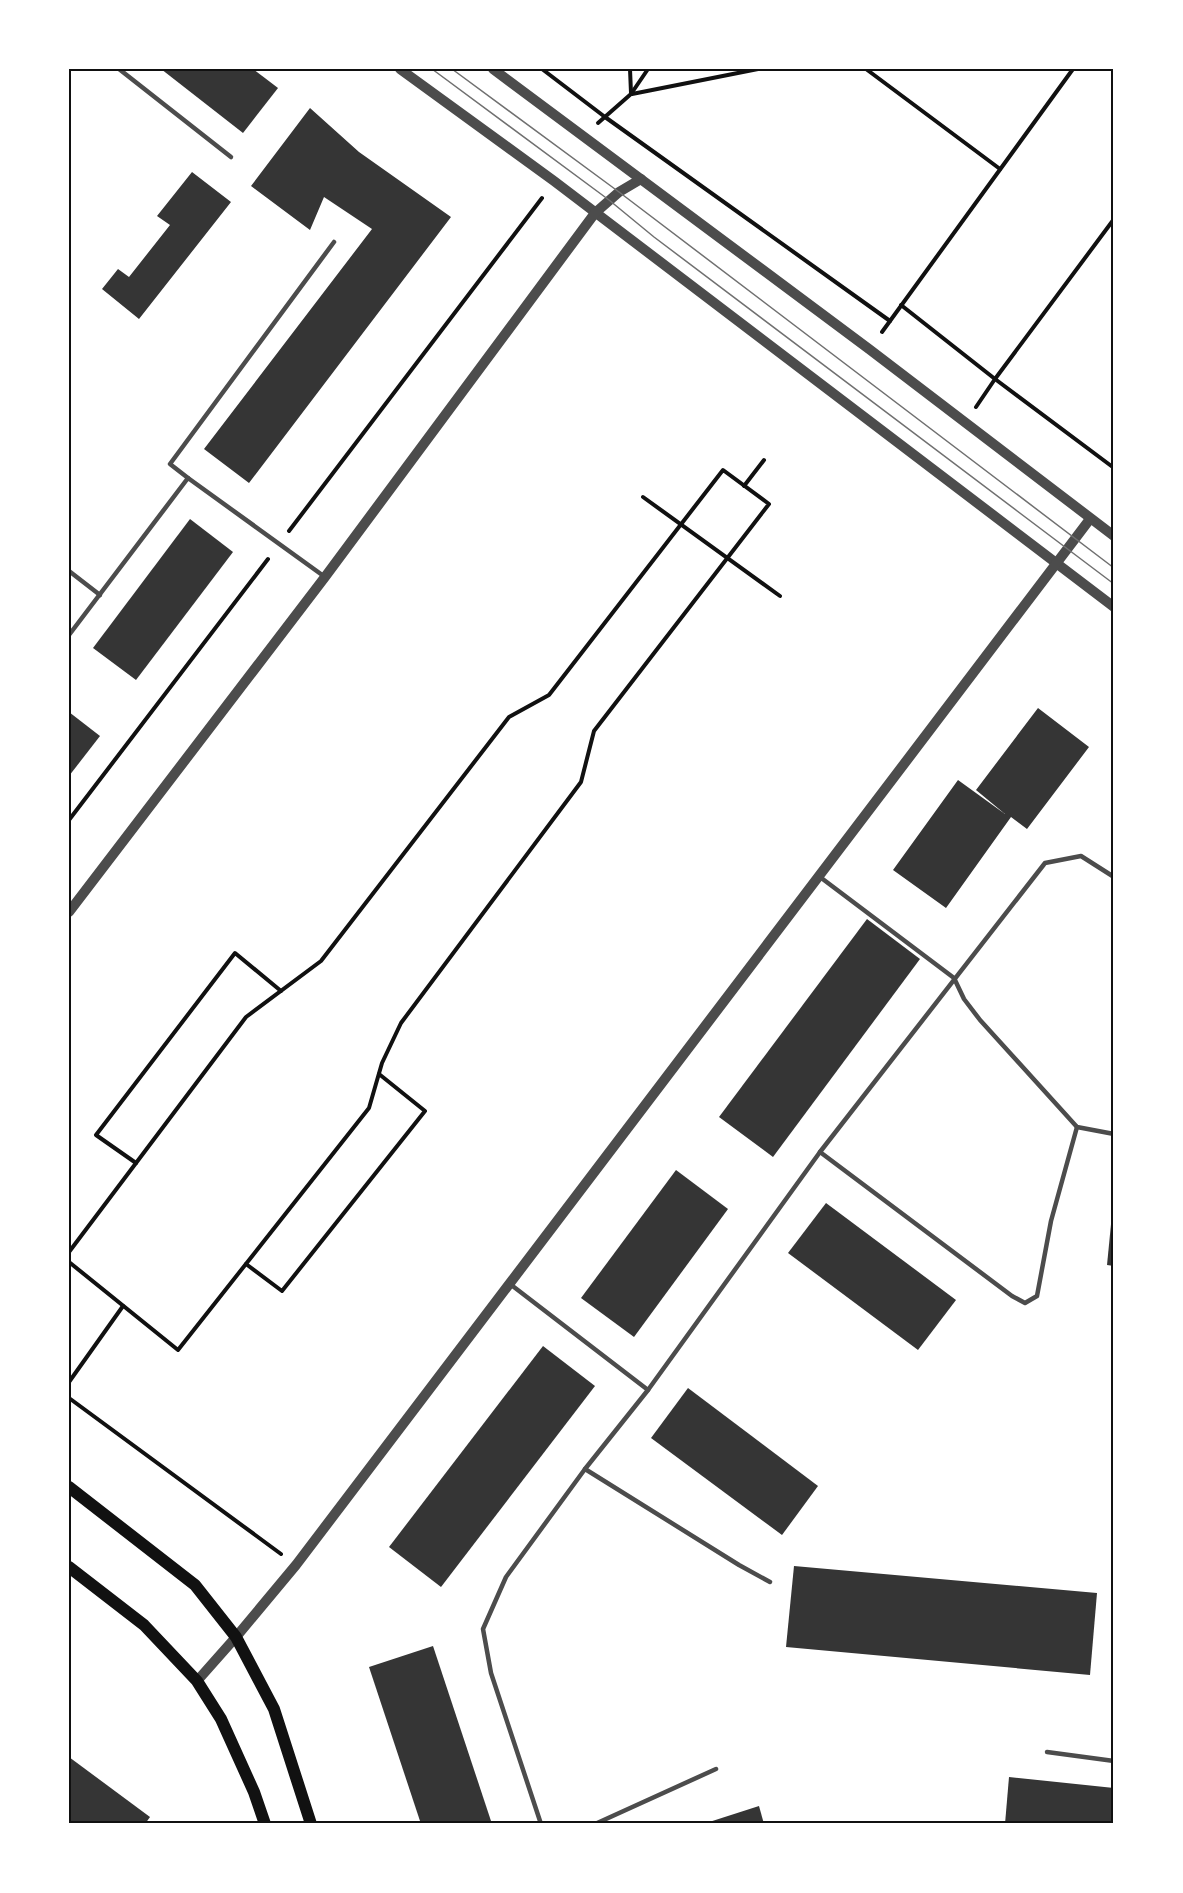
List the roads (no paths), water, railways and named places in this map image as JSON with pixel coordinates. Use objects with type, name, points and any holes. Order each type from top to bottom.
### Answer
[{"type":"main road","points":[[69,1487],[195,1585],[236,1638],[274,1709],[311,1824]]},
{"type":"main road","points":[[69,1567],[144,1625],[197,1681],[221,1719],[254,1792],[265,1824]]},
{"type":"street","points":[[400,69],[554,181],[1114,607]]},
{"type":"street","points":[[493,69],[869,349],[1114,536]]},
{"type":"street","points":[[69,912],[325,577],[595,213],[619,192],[641,179]]},
{"type":"street","points":[[197,1681],[296,1565],[1090,519]]},
{"type":"lane","points":[[119,69],[231,157]]},
{"type":"lane","points":[[325,577],[170,464],[334,242]]},
{"type":"lane","points":[[69,635],[188,478]]},
{"type":"lane","points":[[69,571],[99,595]]},
{"type":"lane","points":[[541,1824],[491,1672],[483,1629],[506,1577],[585,1469],[648,1390],[820,1152],[1045,863],[1081,856],[1114,877]]},
{"type":"lane","points":[[820,877],[954,978],[964,999],[980,1020],[1077,1127],[1114,1134]]},
{"type":"lane","points":[[820,1152],[1012,1296],[1025,1303],[1036,1296],[1051,1221],[1077,1127]]},
{"type":"lane","points":[[510,1284],[648,1390]]},
{"type":"lane","points":[[585,1469],[739,1565],[770,1581]]},
{"type":"lane","points":[[1047,1752],[1114,1761]]},
{"type":"lane","points":[[594,1824],[716,1769]]},
{"type":"tram line","points":[[432,69],[609,200],[654,237],[1114,584]]},
{"type":"tram line","points":[[452,69],[619,192],[1114,568]]}]
